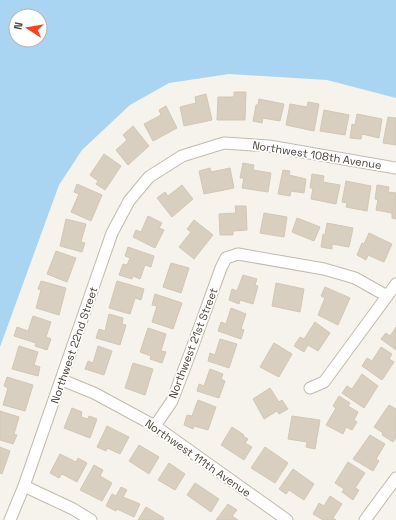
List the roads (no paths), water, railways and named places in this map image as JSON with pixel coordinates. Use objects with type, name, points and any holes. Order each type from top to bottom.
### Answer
[{"type":"street","name":"Northwest 108th Avenue","points":[[149,177],[182,156],[224,143],[270,146],[396,168]]},
{"type":"street","name":"Northwest 22nd Street","points":[[10,520],[24,486],[62,380],[112,233],[129,201],[149,177]]},
{"type":"street","name":"Northwest 21st Street","points":[[155,426],[172,401],[226,258],[238,254],[324,269],[355,278],[387,296]]},
{"type":"street","points":[[310,388],[324,382],[396,284]]},
{"type":"street","name":"Northwest 111th Avenue","points":[[62,380],[94,393],[155,426],[287,520]]},
{"type":"street","points":[[365,520],[396,478]]},
{"type":"street","points":[[24,486],[73,509],[91,520]]},
{"type":"water","points":[[0,0],[396,0],[396,98],[327,80],[229,74],[169,83],[130,105],[82,150],[59,185],[0,347]]}]
